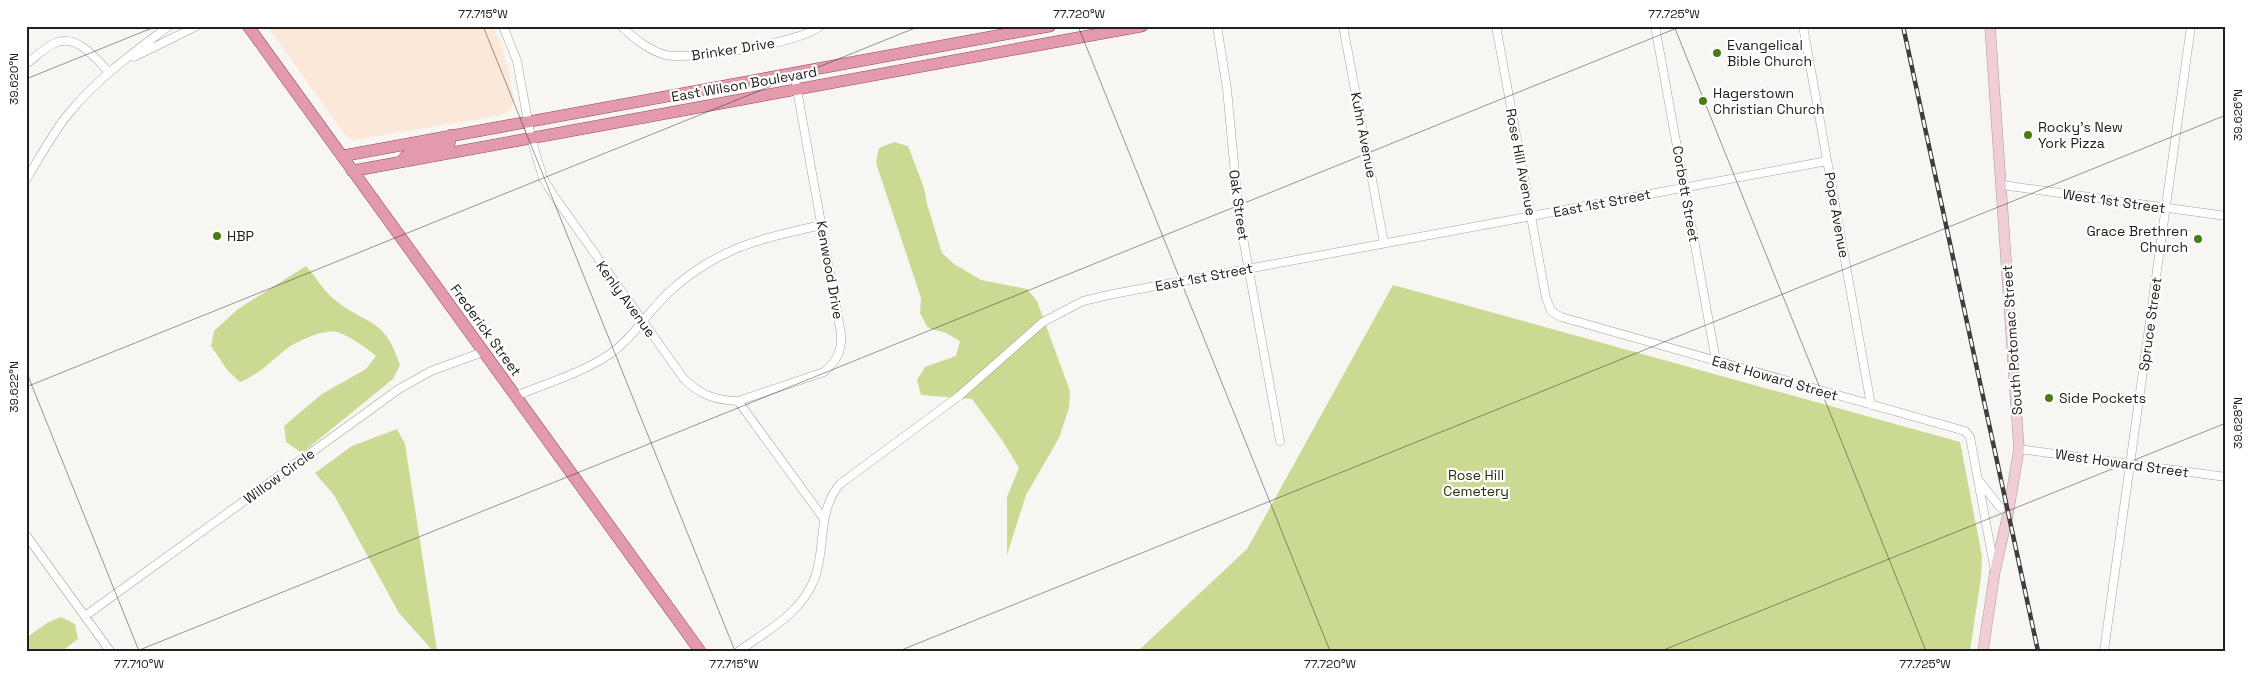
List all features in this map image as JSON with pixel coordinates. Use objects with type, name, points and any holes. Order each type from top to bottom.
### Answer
[{"type":"main road","name":"Frederick Street","points":[[248,26],[700,651]]},
{"type":"main road","name":"East Wilson Boulevard","points":[[342,156],[1050,26]]},
{"type":"main road","name":"East Wilson Boulevard","points":[[352,171],[1142,26]]},
{"type":"main road","name":"South Potomac Street","points":[[1983,651],[1995,571],[2008,514],[2019,449],[1990,26]]},
{"type":"main road","points":[[402,162],[404,156],[410,152],[449,145],[452,135]]},
{"type":"street","points":[[26,180],[69,113],[112,70],[169,26]]},
{"type":"street","points":[[112,70],[197,26]]},
{"type":"street","name":"Kenly Avenue","points":[[503,26],[517,61],[531,138],[543,178],[554,196],[684,378],[697,391],[708,397],[738,401]]},
{"type":"street","name":"Brinker Drive","points":[[621,26],[650,48],[664,54],[682,57],[788,40],[812,33],[820,26]]},
{"type":"street","name":"Oak Street","points":[[1217,26],[1227,89],[1239,216],[1280,442]]},
{"type":"street","name":"Kuhn Avenue","points":[[1343,26],[1384,243]]},
{"type":"street","name":"Rose Hill Avenue","points":[[1496,26],[1546,298]]},
{"type":"street","name":"Corbett Street","points":[[1655,26],[1716,362]]},
{"type":"street","name":"Pope Avenue","points":[[1802,26],[1872,405]]},
{"type":"street","name":"Spruce Street","points":[[2104,651],[2191,26]]},
{"type":"street","points":[[26,64],[50,46],[65,41],[77,44],[87,50],[112,70]]},
{"type":"street","name":"Kenwood Drive","points":[[738,401],[824,372],[838,357],[842,346],[794,73]]},
{"type":"street","name":"East 1st Street","points":[[739,651],[795,610],[810,590],[818,568],[828,502],[840,484],[959,396],[1028,334],[1057,313],[1083,301],[1384,243],[1827,162]]},
{"type":"street","name":"West 1st Street","points":[[2002,185],[2226,216]]},
{"type":"street","points":[[516,396],[598,362],[625,342],[666,295],[684,279],[721,254],[765,237],[822,225]]},
{"type":"street","name":"East Howard Street","points":[[1546,298],[1551,311],[1561,317],[1968,433],[1979,479],[1995,571]]},
{"type":"street","name":"Willow Circle","points":[[85,616],[399,389],[431,371],[483,352]]},
{"type":"street","points":[[738,401],[824,519]]},
{"type":"street","name":"West Howard Street","points":[[2019,449],[2226,478]]},
{"type":"street","name":"East Howard Street","points":[[1979,479],[1999,506],[2008,514]]},
{"type":"street","points":[[26,535],[110,651]]},
{"type":"shaded area","points":[[267,26],[492,26],[499,39],[509,72],[514,101],[511,109],[502,115],[353,140],[346,136]]},
{"type":"green space","points":[[894,142],[908,146],[924,188],[942,253],[954,264],[981,280],[1027,289],[1037,301],[1070,391],[1069,408],[1059,438],[1026,495],[1007,555],[1007,497],[1019,468],[1002,440],[972,399],[921,395],[917,380],[925,367],[956,356],[960,341],[946,333],[928,328],[920,313],[921,298],[876,163],[879,148]]},
{"type":"green space","points":[[306,266],[334,299],[381,330],[394,349],[400,365],[393,379],[302,453],[286,442],[284,426],[322,394],[366,369],[376,356],[347,336],[332,331],[326,332],[294,344],[260,371],[240,382],[228,371],[211,346],[214,331],[238,309]]},
{"type":"green space","name":"Rose Hill Cemetery","points":[[1393,285],[1960,442],[1982,556],[1981,577],[1970,651],[1138,651],[1247,549]]},
{"type":"green space","points":[[397,429],[405,444],[437,651],[433,651],[399,613],[334,495],[315,473],[352,446]]},
{"type":"green space","points":[[61,617],[75,624],[78,639],[62,651],[26,651],[26,638],[47,623]]},
{"type":"railway","points":[[1903,26],[2038,651]]},
{"type":"place","name":"Evangelical Bible Church","points":[[1717,53]]},
{"type":"place","name":"Hagerstown Christian Church","points":[[1703,101]]},
{"type":"place","name":"Rocky's New York Pizza","points":[[2028,135]]},
{"type":"place","name":"HBP","points":[[217,236]]},
{"type":"place","name":"Grace Brethren Church","points":[[2198,239]]},
{"type":"place","name":"Side Pockets","points":[[2049,398]]}]
